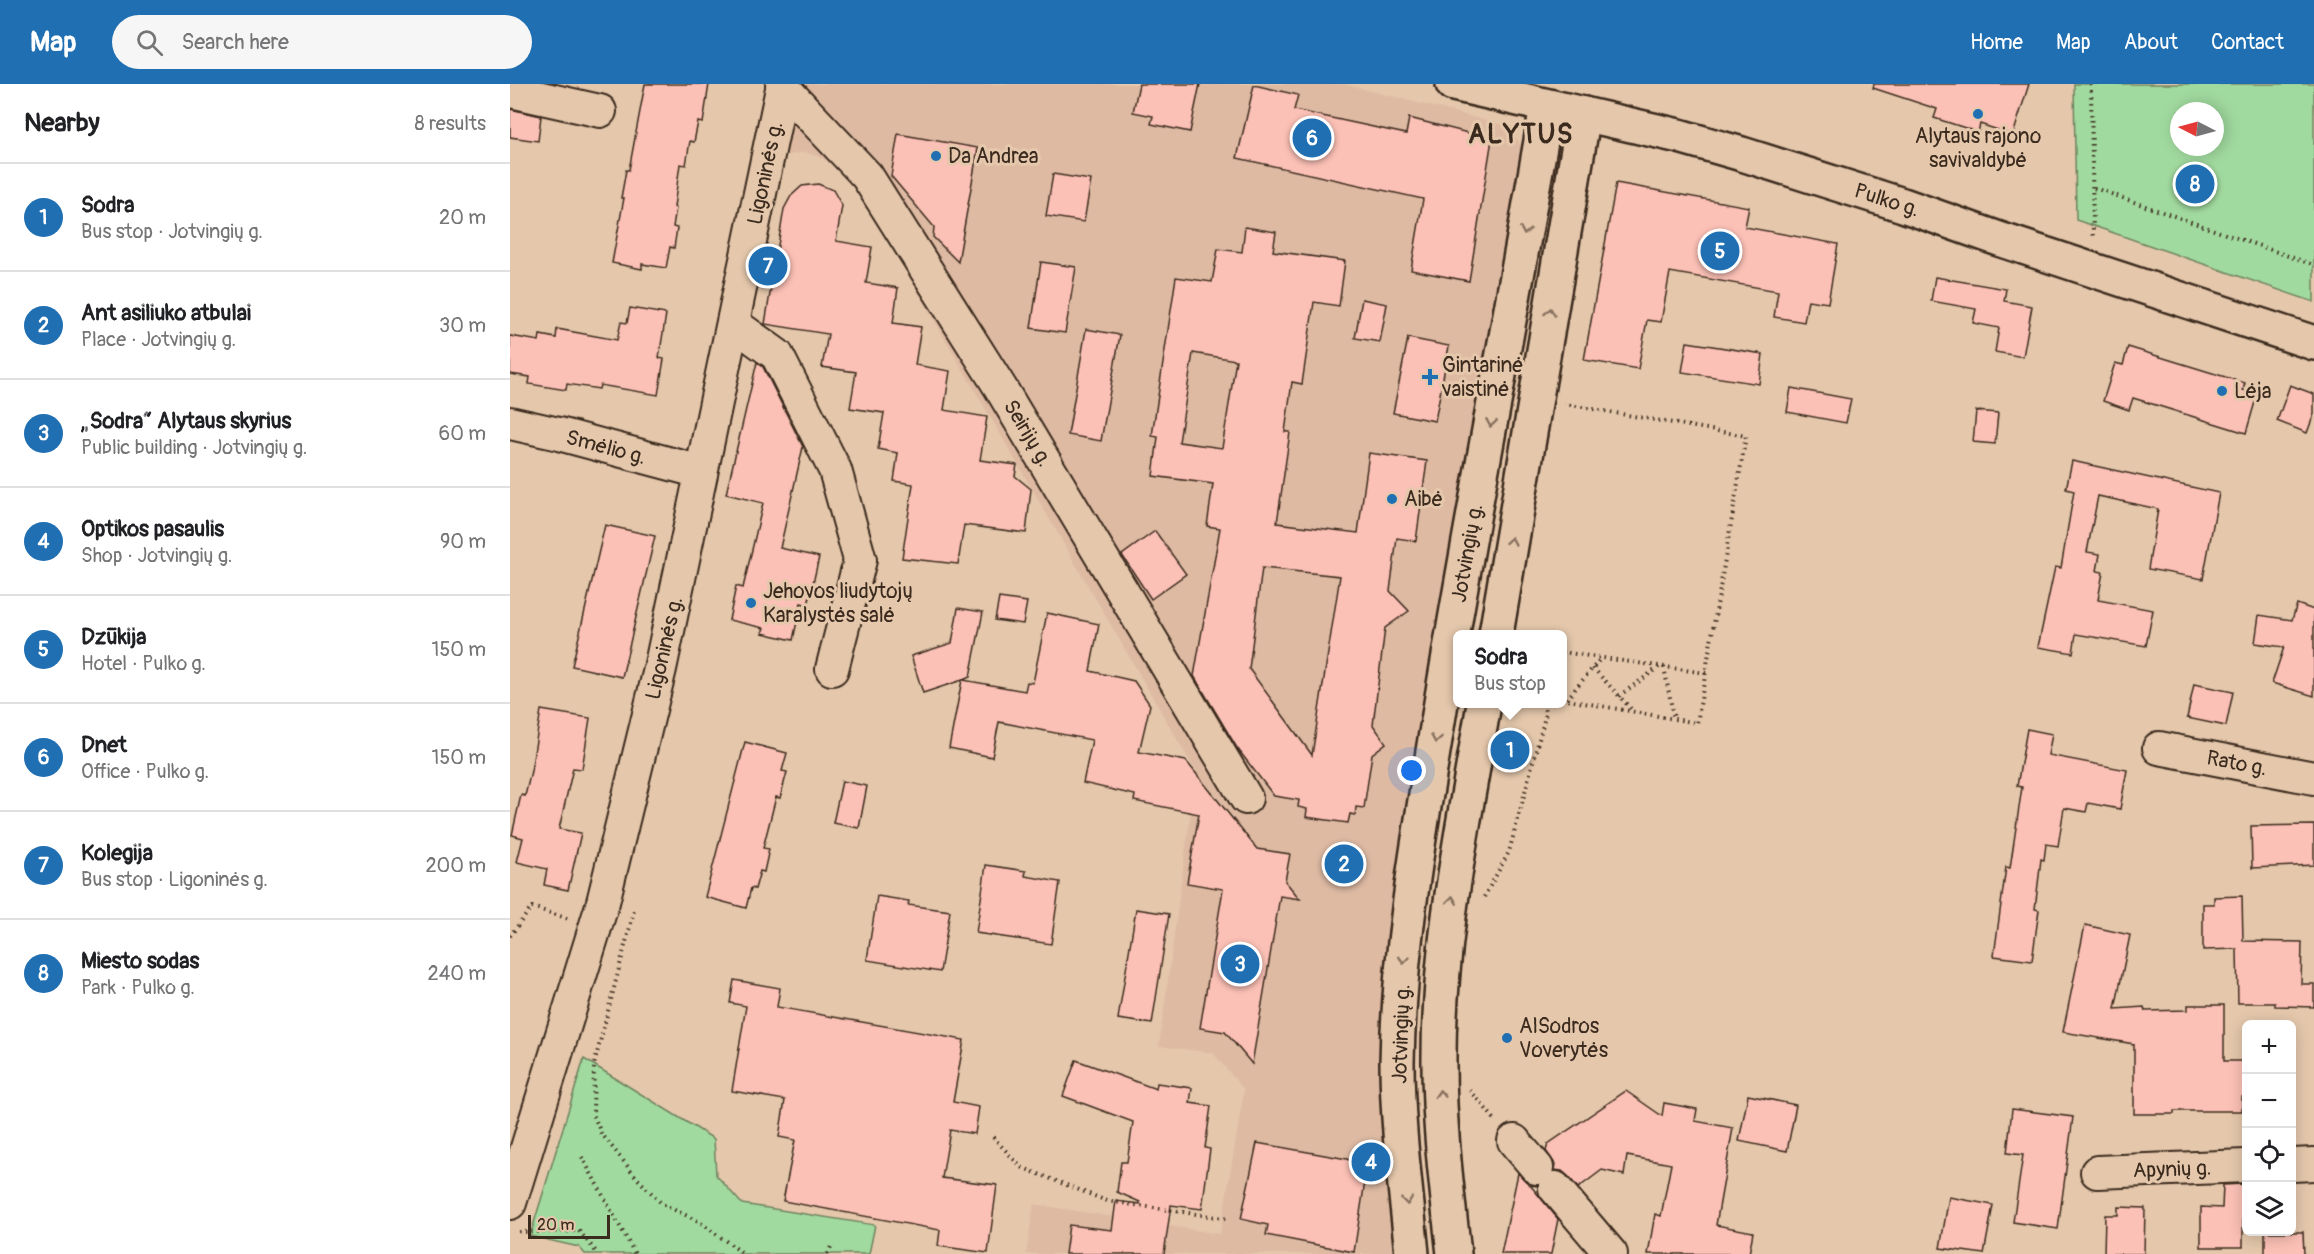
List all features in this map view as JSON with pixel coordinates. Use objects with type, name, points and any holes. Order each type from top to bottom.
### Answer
[{"type":"main road","name":"Pulko g.","points":[[1453,84],[1679,136],[1742,154],[1903,205],[2314,343]]},
{"type":"main road","name":"Jotvingių g.","points":[[1454,630],[1547,106]]},
{"type":"main road","name":"Jotvingių g.","points":[[1497,630],[1584,114]]},
{"type":"main road","points":[[1460,592],[1502,599]]},
{"type":"main road","name":"Jotvingių g.","points":[[1412,1254],[1401,1149],[1397,1064],[1400,1005],[1410,892],[1453,634]]},
{"type":"main road","name":"Jotvingių g.","points":[[1454,1254],[1443,1152],[1439,1064],[1442,987],[1453,886],[1483,708]]},
{"type":"street","name":"Ligoninės g.","points":[[510,1203],[603,902],[660,669],[783,85]]},
{"type":"street","name":"Seirijų g.","points":[[783,85],[867,176],[1000,387],[1246,798]]},
{"type":"street","points":[[510,91],[600,111]]},
{"type":"street","points":[[734,324],[777,355],[835,470],[860,560],[832,669]]},
{"type":"street","name":"Smėlio g.","points":[[510,423],[701,472]]},
{"type":"street","name":"Rato g.","points":[[2159,748],[2314,778]]},
{"type":"street","points":[[1514,1141],[1611,1254]]},
{"type":"street","points":[[2296,1165],[2314,1164]]},
{"type":"street","name":"Apynių g.","points":[[2097,1172],[2242,1166]]},
{"type":"path","points":[[2091,84],[2094,188],[2093,270]]},
{"type":"path","points":[[2094,188],[2314,265]]},
{"type":"path","points":[[1560,403],[1746,436],[1697,723],[1567,700]]},
{"type":"path","points":[[1567,653],[1706,674]]},
{"type":"path","points":[[1567,697],[1601,658]]},
{"type":"path","points":[[1619,696],[1662,667]]},
{"type":"path","points":[[1662,667],[1674,719]]},
{"type":"path","points":[[1593,668],[1634,711]]},
{"type":"path","points":[[1480,903],[1509,852],[1546,713],[1544,708]]},
{"type":"path","points":[[510,936],[532,907],[578,921]]},
{"type":"path","points":[[634,911],[594,1065],[592,1114],[601,1133],[637,1178],[662,1204],[698,1221],[744,1254]]},
{"type":"path","points":[[1463,1083],[1514,1141]]},
{"type":"path","points":[[993,1137],[1021,1167],[1107,1201],[1230,1219]]},
{"type":"path","points":[[582,1157],[635,1254]]},
{"type":"path","points":[[537,1232],[579,1231],[598,1254]]},
{"type":"path","points":[[828,1254],[831,1244]]},
{"type":"shaded area","points":[[804,84],[1344,84],[1504,125],[1513,133],[1523,148],[1524,160],[1398,896],[1403,1254],[1026,1254],[1034,1204],[1220,1234],[1244,1090],[1213,1053],[1159,1046],[1196,772],[861,194],[839,170],[822,158],[805,152],[785,156]]},
{"type":"green space","points":[[2074,84],[2314,84],[2314,302],[2076,220]]},
{"type":"green space","points":[[584,1059],[714,1139],[716,1175],[742,1204],[875,1225],[869,1254],[585,1254],[579,1247],[530,1236]]},
{"type":"building","points":[[645,84],[709,84],[703,123],[698,122],[694,142],[690,141],[686,165],[680,164],[673,227],[677,228],[674,248],[670,247],[666,268],[642,264],[642,269],[612,263],[624,198],[621,198],[626,170],[629,170]]},
{"type":"building","points":[[1139,84],[1200,84],[1190,132],[1151,124],[1153,116],[1133,112]]},
{"type":"building","name":"Alytaus rajono savivaldybė","points":[[1874,84],[2029,84],[2013,135],[1980,124],[1978,132],[1934,118],[1937,109],[1873,88]]},
{"type":"building","points":[[1254,85],[1298,95],[1294,110],[1406,134],[1409,118],[1492,139],[1469,281],[1411,270],[1423,199],[1237,158]]},
{"type":"building","points":[[510,109],[541,116],[538,141],[510,137]]},
{"type":"building","points":[[898,134],[978,148],[958,262],[933,237],[934,227],[891,176]]},
{"type":"building","points":[[1053,174],[1091,180],[1084,222],[1046,216]]},
{"type":"building","points":[[1616,183],[1749,207],[1745,227],[1838,244],[1828,303],[1808,300],[1804,322],[1774,317],[1778,291],[1670,272],[1661,322],[1647,320],[1638,369],[1584,360]]},
{"type":"building","points":[[818,184],[833,190],[842,206],[836,241],[872,247],[866,283],[898,288],[893,323],[921,327],[915,365],[950,371],[944,410],[987,417],[980,460],[1017,465],[1015,476],[1031,489],[1026,533],[964,525],[958,564],[902,558],[913,484],[894,481],[898,453],[878,449],[884,413],[850,408],[856,372],[822,367],[828,334],[765,324],[784,209],[791,196],[802,186]]},
{"type":"building","points":[[1245,227],[1276,232],[1273,251],[1345,261],[1339,306],[1314,302],[1302,384],[1292,382],[1285,432],[1290,432],[1277,523],[1358,533],[1369,453],[1427,461],[1416,541],[1397,538],[1390,591],[1409,611],[1385,628],[1373,725],[1386,743],[1372,754],[1364,808],[1356,807],[1355,815],[1350,814],[1348,823],[1306,817],[1307,809],[1298,807],[1299,800],[1274,796],[1237,748],[1194,676],[1220,528],[1207,526],[1213,484],[1153,476],[1158,437],[1152,436],[1176,277],[1212,282],[1218,249],[1242,252]],"holes":[[[1193,353],[1236,360],[1222,448],[1179,442]],[[1262,568],[1340,576],[1312,755],[1249,669]]]},
{"type":"building","points":[[1041,262],[1076,267],[1065,333],[1031,328]]},
{"type":"building","points":[[1935,277],[2006,289],[2004,301],[2032,306],[2023,357],[1995,352],[1999,328],[1973,323],[1976,309],[1931,301]]},
{"type":"building","points":[[1362,299],[1387,304],[1380,342],[1355,338]]},
{"type":"building","points":[[630,308],[666,314],[659,358],[664,359],[658,395],[600,385],[599,389],[567,384],[566,390],[529,384],[530,377],[510,374],[510,336],[539,341],[540,335],[556,338],[557,329],[617,340],[621,322],[627,323]]},
{"type":"building","points":[[1086,329],[1120,335],[1101,441],[1068,435]]},
{"type":"building","points":[[1408,338],[1449,346],[1435,421],[1393,413]]},
{"type":"building","points":[[1687,342],[1763,354],[1759,384],[1682,372]]},
{"type":"building","points":[[2128,347],[2245,383],[2243,390],[2257,395],[2246,433],[2133,398],[2129,410],[2103,401],[2115,363],[2123,365]]},
{"type":"building","points":[[757,362],[763,367],[803,447],[780,548],[819,557],[808,605],[801,603],[793,640],[762,633],[764,628],[729,620],[736,586],[743,588],[763,503],[726,494]]},
{"type":"building","points":[[2290,385],[2314,394],[2314,414],[2307,433],[2277,421]]},
{"type":"building","points":[[1791,388],[1851,399],[1846,423],[1787,412]]},
{"type":"building","points":[[1976,411],[1998,413],[1995,444],[1973,442]]},
{"type":"building","points":[[2072,461],[2219,493],[2203,579],[2148,569],[2158,509],[2098,496],[2087,552],[2100,554],[2097,571],[2103,572],[2098,600],[2153,610],[2146,646],[2076,634],[2073,653],[2038,647],[2055,567],[2061,568],[2074,491],[2066,489]]},
{"type":"building","points":[[605,525],[655,536],[622,677],[572,666]]},
{"type":"building","points":[[1155,531],[1186,574],[1151,599],[1122,555]]},
{"type":"building","points":[[999,598],[1027,602],[1023,624],[995,620]]},
{"type":"building","points":[[2297,604],[2314,610],[2314,696],[2272,683],[2284,647],[2255,643],[2259,615],[2292,620]]},
{"type":"building","points":[[958,608],[983,612],[970,677],[963,680],[1025,691],[1027,682],[1033,683],[1047,613],[1099,624],[1090,671],[1134,681],[1150,705],[1139,752],[1186,761],[1257,849],[1290,854],[1285,881],[1300,899],[1280,896],[1252,1064],[1225,1032],[1200,1028],[1223,889],[1187,883],[1199,814],[1134,801],[1135,795],[1083,783],[1092,740],[999,722],[992,757],[949,748],[962,680],[923,693],[911,656],[952,643]]},
{"type":"building","points":[[2194,684],[2233,692],[2226,726],[2187,718]]},
{"type":"building","points":[[541,710],[590,718],[582,769],[573,768],[559,829],[581,833],[568,890],[544,885],[547,869],[517,862],[523,838],[512,835],[521,795],[525,796],[531,771]]},
{"type":"building","points":[[2027,729],[2052,734],[2048,755],[2127,770],[2120,809],[2088,803],[2086,812],[2064,808],[2058,846],[2046,844],[2044,860],[2041,859],[2035,909],[2039,910],[2032,961],[1994,956],[2006,867],[2010,868],[2022,787],[2017,786]]},
{"type":"building","points":[[745,742],[787,753],[782,771],[787,772],[780,798],[776,797],[763,848],[769,849],[764,872],[760,871],[755,889],[751,888],[746,908],[705,897]]},
{"type":"building","points":[[842,781],[867,786],[859,828],[833,823]]},
{"type":"building","points":[[2314,825],[2314,865],[2252,868],[2251,826]]},
{"type":"building","points":[[986,865],[1026,871],[1025,876],[1060,882],[1051,944],[976,933]]},
{"type":"building","points":[[877,896],[909,901],[908,905],[950,911],[940,972],[867,960]]},
{"type":"building","points":[[2242,896],[2243,941],[2302,942],[2301,984],[2314,984],[2314,1007],[2275,1006],[2275,1003],[2238,1003],[2237,949],[2203,950],[2203,904],[2214,904],[2214,897]]},
{"type":"building","points":[[1136,909],[1169,914],[1152,1024],[1118,1019]]},
{"type":"building","points":[[2085,925],[2130,935],[2115,1009],[2144,1007],[2145,1011],[2188,1010],[2188,1005],[2224,1005],[2224,1061],[2242,1061],[2242,1111],[2174,1111],[2174,1114],[2134,1114],[2134,1044],[2063,1032]]},
{"type":"building","points":[[734,980],[780,988],[777,1007],[964,1040],[953,1102],[979,1107],[975,1134],[950,1130],[942,1178],[997,1185],[988,1253],[938,1246],[940,1230],[783,1201],[795,1140],[779,1137],[785,1100],[732,1091],[746,1006],[730,1003]]},
{"type":"building","points":[[1076,1060],[1156,1089],[1157,1083],[1192,1088],[1190,1103],[1211,1106],[1205,1148],[1210,1149],[1202,1209],[1171,1205],[1164,1254],[1065,1254],[1069,1225],[1112,1230],[1116,1201],[1140,1204],[1117,1192],[1121,1162],[1127,1162],[1133,1122],[1063,1096]]},
{"type":"building","points":[[1626,1091],[1662,1116],[1664,1103],[1697,1109],[1695,1121],[1733,1128],[1716,1225],[1753,1232],[1749,1254],[1648,1254],[1655,1214],[1661,1216],[1671,1164],[1627,1156],[1624,1175],[1602,1170],[1578,1188],[1562,1171],[1554,1170],[1555,1164],[1546,1151],[1548,1144]]},
{"type":"building","points":[[1748,1095],[1796,1105],[1787,1151],[1739,1141]]},
{"type":"building","points":[[2012,1109],[2073,1117],[2058,1229],[2013,1222],[2023,1155],[2007,1153]]},
{"type":"building","points":[[1257,1143],[1347,1159],[1355,1163],[1363,1172],[1365,1181],[1354,1252],[1266,1235],[1268,1225],[1241,1219]]},
{"type":"building","points":[[1518,1173],[1558,1219],[1551,1254],[1501,1254]]},
{"type":"building","points":[[2242,1184],[2243,1247],[2201,1247],[2201,1207],[2222,1208],[2223,1185]]},
{"type":"building","points":[[1949,1197],[1993,1205],[1984,1254],[1940,1248]]},
{"type":"building","points":[[2118,1207],[2145,1208],[2144,1254],[2104,1254],[2105,1215],[2118,1215]]},
{"type":"building","points":[[2296,1232],[2303,1232],[2304,1254],[2265,1254],[2265,1236],[2296,1236]]},
{"type":"place","name":"Alytaus rajono savivaldybė","points":[[1978,114]]},
{"type":"place","name":"Dnet","points":[[1312,138]]},
{"type":"place","name":"Da Andrea","points":[[936,156]]},
{"type":"place","name":"Miesto sodas","points":[[2195,184]]},
{"type":"place","name":"Dzūkija","points":[[1720,251]]},
{"type":"place","name":"Kolegija","points":[[768,266]]},
{"type":"place","name":"Gintarinė vaistinė","points":[[1430,377]]},
{"type":"place","name":"Lėja","points":[[2222,391]]},
{"type":"place","name":"Aibė","points":[[1392,499]]},
{"type":"place","name":"Jehovos liudytojų Karalystės salė","points":[[751,603]]},
{"type":"place","name":"Sodra","points":[[1510,750]]},
{"type":"place","name":"Ant asiliuko atbulai","points":[[1344,864]]},
{"type":"place","name":"„Sodra“ Alytaus skyrius","points":[[1240,964]]},
{"type":"place","name":"AlSodros Voverytės","points":[[1507,1038]]},
{"type":"place","name":"Optikos pasaulis","points":[[1371,1162]]},
{"type":"district","name":"ALYTUS","points":[[1521,134]]}]
